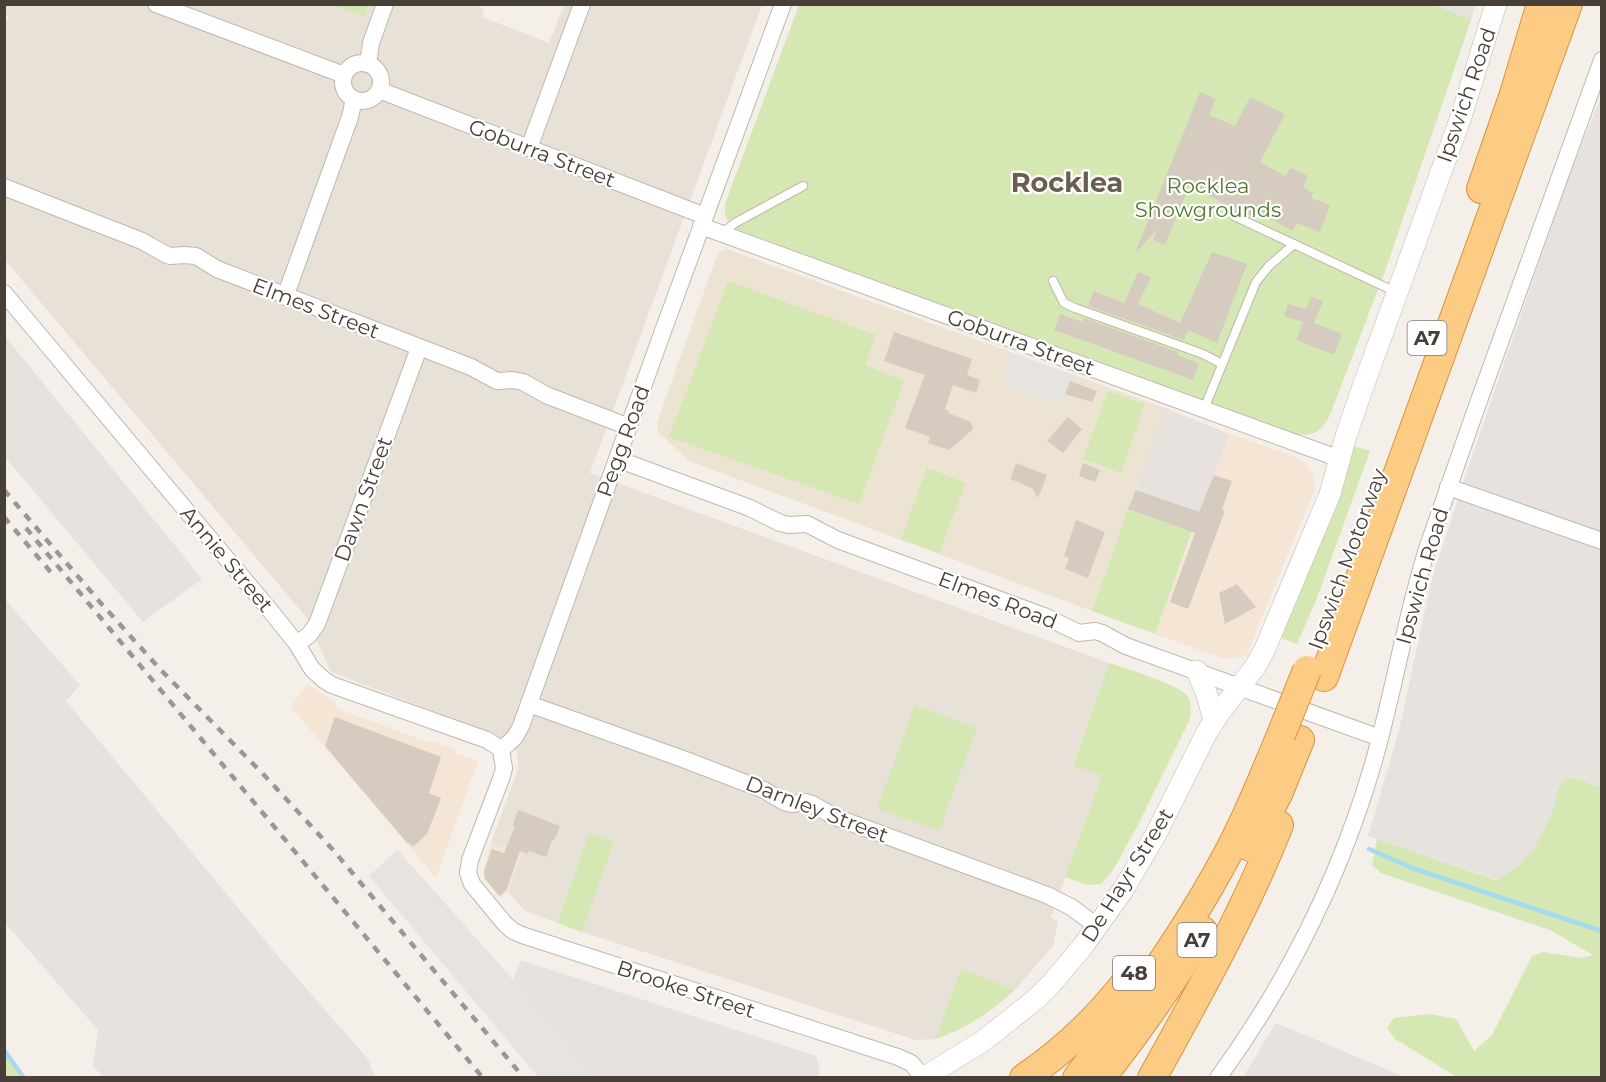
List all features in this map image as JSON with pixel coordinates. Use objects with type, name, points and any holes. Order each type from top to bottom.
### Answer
[{"type":"highway","name":"Ipswich Motorway","points":[[1315,674],[1514,94],[1541,4]]},
{"type":"highway","name":"Ipswich Motorway","points":[[1077,1077],[1168,952],[1227,855],[1291,737],[1568,4]]},
{"type":"highway","name":"Ipswich Motorway","points":[[1102,1077],[1135,1035],[1183,965],[1237,872],[1278,794],[1291,737]]},
{"type":"highway","points":[[1152,1077],[1219,954],[1261,870],[1282,817],[1278,794]]},
{"type":"highway","name":"48","points":[[1024,1077],[1055,1056],[1087,1028],[1132,976],[1195,879],[1227,855]]},
{"type":"street","points":[[156,4],[187,10],[344,75]]},
{"type":"street","points":[[368,64],[371,43],[385,4]]},
{"type":"street","points":[[529,148],[582,4]]},
{"type":"street","name":"Pegg Road","points":[[501,750],[517,733],[529,704],[783,4]]},
{"type":"street","name":"Ipswich Road","points":[[1240,687],[1260,660],[1325,508],[1360,395],[1461,117],[1496,4]]},
{"type":"street","name":"Ipswich Road","points":[[1218,1077],[1281,980],[1329,886],[1347,842],[1380,738],[1416,585],[1448,487],[1602,60]]},
{"type":"street","points":[[356,64],[368,64],[380,78],[381,84],[371,99],[365,101],[354,99],[345,92],[344,75],[356,64]]},
{"type":"street","name":"Goburra Street","points":[[379,90],[529,148],[703,221],[721,234],[1340,459]]},
{"type":"street","points":[[285,297],[347,127],[354,99]]},
{"type":"street","name":"Elmes Street","points":[[4,187],[142,241],[170,256],[196,256],[217,269],[285,297],[357,322],[471,367],[498,381],[523,382],[546,395],[629,427]]},
{"type":"street","name":"Annie Street","points":[[4,293],[297,644],[312,669],[324,680],[487,740],[501,750]]},
{"type":"street","name":"Dawn Street","points":[[297,644],[309,635],[317,624],[420,348]]},
{"type":"street","name":"Elmes Road","points":[[616,459],[750,508],[780,523],[807,524],[838,540],[1044,616],[1076,632],[1102,633],[1126,646],[1380,738]]},
{"type":"street","points":[[1448,487],[1602,541]]},
{"type":"street","points":[[1197,672],[1214,720]]},
{"type":"street","name":"De Hayr Street","points":[[923,1077],[983,1041],[1036,999],[1066,967],[1098,927],[1129,880],[1150,844],[1203,739],[1214,720],[1240,687]]},
{"type":"street","name":"Darnley Street","points":[[529,704],[754,786],[784,802],[812,804],[835,817],[1047,895],[1071,907],[1098,927]]},
{"type":"street","name":"Brooke Street","points":[[501,750],[502,776],[470,860],[468,873],[472,884],[513,931],[898,1057],[911,1063],[923,1077]]},
{"type":"lane","points":[[721,234],[735,223],[802,186]]},
{"type":"lane","points":[[1233,216],[1397,292]]},
{"type":"lane","points":[[1204,409],[1256,282],[1269,266],[1294,244]]},
{"type":"lane","points":[[1053,281],[1064,303],[1203,354],[1222,364]]},
{"type":"shaded area","points":[[331,4],[364,17],[369,5],[471,4],[484,9],[482,17],[549,43],[564,5],[762,5],[590,473],[1109,663],[1073,765],[1102,776],[1051,917],[1058,922],[1053,946],[1015,990],[961,970],[935,1039],[916,1040],[582,932],[614,842],[589,833],[557,923],[525,911],[508,892],[521,855],[491,843],[518,769],[516,750],[498,736],[331,672],[306,617],[5,260],[4,30],[9,16],[5,14],[5,5]]},
{"type":"shaded area","points":[[1432,5],[1475,5],[1471,20]]},
{"type":"shaded area","points":[[1601,97],[1601,915],[1368,836],[1399,730],[1432,578],[1571,170]]},
{"type":"shaded area","points":[[727,249],[1165,408],[1092,611],[689,461],[658,432],[657,422],[718,253]]},
{"type":"shaded area","points":[[5,336],[202,579],[143,622],[5,457]]},
{"type":"shaded area","points":[[1012,353],[1071,374],[1060,405],[1001,385]]},
{"type":"shaded area","points":[[1165,408],[1230,434],[1192,532],[1128,509]]},
{"type":"shaded area","points":[[1230,434],[1299,458],[1314,476],[1315,489],[1246,656],[1225,659],[1155,634]]},
{"type":"shaded area","points":[[4,598],[80,685],[66,701],[283,962],[368,1059],[375,1077],[104,1078],[93,1066],[98,1030],[5,923]]},
{"type":"shaded area","points":[[307,684],[333,701],[338,709],[431,743],[454,749],[456,753],[478,761],[436,878],[291,707]]},
{"type":"shaded area","points":[[491,843],[522,855],[508,892],[500,898],[484,878],[483,870]]},
{"type":"shaded area","points":[[397,849],[513,980],[594,1077],[538,1077],[369,876]]},
{"type":"shaded area","points":[[521,960],[816,1056],[820,1071],[817,1078],[594,1077],[513,980]]},
{"type":"shaded area","points":[[1276,1023],[1405,1077],[1243,1077]]},
{"type":"green space","name":"Rocklea Showgrounds","points":[[1432,4],[1471,20],[1384,274],[1330,415],[1323,426],[1312,434],[1295,434],[736,229],[726,217],[726,201],[799,5]]},
{"type":"green space","points":[[331,5],[369,5],[365,17]]},
{"type":"green space","points":[[728,281],[876,335],[865,365],[904,381],[859,504],[669,437]]},
{"type":"green space","points":[[1108,391],[1145,404],[1121,473],[1083,459]]},
{"type":"green space","points":[[1353,446],[1370,451],[1317,598],[1297,644],[1279,637]]},
{"type":"green space","points":[[927,468],[966,483],[939,553],[901,539]]},
{"type":"green space","points":[[1128,509],[1192,532],[1155,634],[1092,611]]},
{"type":"green space","points":[[1109,663],[1175,687],[1188,697],[1191,712],[1189,721],[1139,823],[1112,872],[1101,884],[1087,885],[1065,877],[1102,776],[1073,766]]},
{"type":"green space","points":[[915,705],[977,728],[939,831],[877,809]]},
{"type":"green space","points":[[1576,778],[1601,788],[1601,1077],[1457,1077],[1395,1039],[1387,1028],[1394,1018],[1430,1014],[1456,1019],[1474,1051],[1492,1035],[1532,956],[1544,952],[1581,958],[1593,955],[1550,930],[1381,873],[1372,865],[1377,839],[1496,880],[1518,867],[1534,849],[1552,814],[1558,790],[1564,779]]},
{"type":"green space","points":[[589,833],[614,842],[582,932],[557,923]]},
{"type":"green space","points":[[961,969],[1015,990],[978,1019],[935,1039]]},
{"type":"green space","points":[[5,1050],[24,1077],[5,1077]]},
{"type":"building","points":[[1200,92],[1216,99],[1209,115],[1235,126],[1250,97],[1285,114],[1260,162],[1285,176],[1291,168],[1308,176],[1303,187],[1313,193],[1311,198],[1330,205],[1320,232],[1297,223],[1293,231],[1259,213],[1256,219],[1189,186],[1165,245],[1153,240],[1158,229],[1135,253]]},
{"type":"building","points":[[1212,252],[1247,264],[1217,343],[1188,330],[1184,340],[1088,306],[1094,291],[1124,303],[1138,272],[1151,277],[1138,304],[1180,323]]},
{"type":"building","points":[[1311,297],[1323,301],[1314,323],[1342,334],[1334,355],[1296,340],[1303,322],[1284,316],[1288,304],[1306,309]]},
{"type":"building","points":[[1060,314],[1082,322],[1084,318],[1178,352],[1177,355],[1199,363],[1193,380],[1054,330]]},
{"type":"building","points":[[894,332],[972,359],[967,375],[980,380],[976,393],[953,385],[945,409],[949,411],[948,413],[971,422],[973,429],[949,450],[928,443],[930,437],[905,428],[925,375],[884,361]]},
{"type":"building","points":[[1070,381],[1097,391],[1092,402],[1065,394]]},
{"type":"building","points":[[1068,417],[1082,429],[1063,453],[1047,441]]},
{"type":"building","points":[[1016,463],[1047,475],[1038,498],[1032,488],[1010,479]]},
{"type":"building","points":[[1083,463],[1100,470],[1095,482],[1079,476]]},
{"type":"building","points":[[1214,475],[1232,481],[1222,509],[1225,511],[1188,609],[1170,602],[1195,533],[1128,509],[1136,490],[1199,512]]},
{"type":"building","points":[[1076,520],[1105,532],[1088,578],[1065,569],[1069,558],[1064,556]]},
{"type":"building","points":[[1237,584],[1256,607],[1225,624],[1219,593]]},
{"type":"building","points":[[335,717],[441,757],[429,793],[441,798],[427,834],[413,847],[325,746]]},
{"type":"building","points":[[518,810],[560,826],[546,857],[529,851],[528,854],[520,851],[506,891],[499,896],[485,879],[484,871],[492,849],[504,853],[515,826],[513,825]]},
{"type":"waterway","points":[[1369,849],[1412,868],[1602,931]]},
{"type":"waterway","points":[[4,1050],[24,1078]]},
{"type":"railway","points":[[4,490],[159,668],[265,776],[334,851],[524,1078]]},
{"type":"railway","points":[[4,517],[54,576]]},
{"type":"railway","points":[[26,528],[483,1078]]},
{"type":"district","name":"Rocklea","points":[[1067,182]]}]
